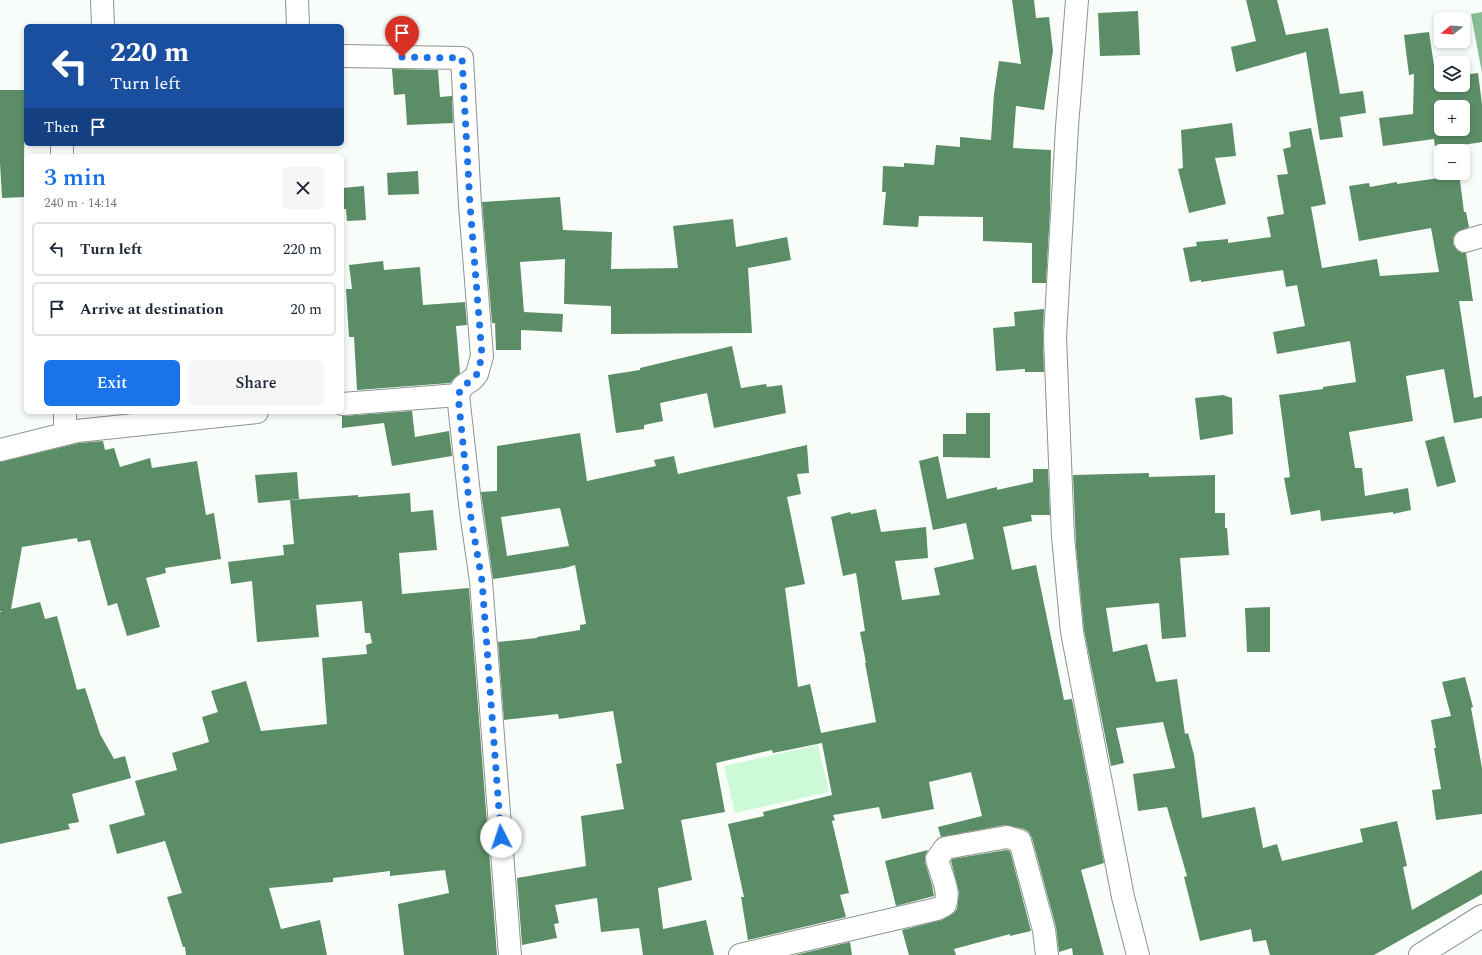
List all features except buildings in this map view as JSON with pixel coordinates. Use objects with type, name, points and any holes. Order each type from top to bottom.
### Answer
[{"type":"street","points":[[102,0],[103,24]]},
{"type":"street","points":[[297,0],[298,24]]},
{"type":"street","points":[[1077,0],[1067,127],[1055,337],[1064,537],[1072,632],[1123,897],[1138,955]]},
{"type":"street","points":[[344,56],[462,58],[470,205],[482,356],[477,374],[463,386],[458,395],[470,512],[482,581],[510,955]]},
{"type":"street","points":[[344,404],[458,395]]},
{"type":"street","points":[[65,414],[65,434]]},
{"type":"street","points":[[0,450],[77,431],[238,414]]},
{"type":"street","points":[[740,955],[941,907],[945,905],[948,899],[937,859],[945,848],[1007,837],[1020,841],[1044,930],[1047,955]]},
{"type":"street","points":[[1420,955],[1482,916]]},
{"type":"shaded area","points":[[1482,12],[1482,73],[1471,14]]},
{"type":"shaded area","points":[[818,745],[829,792],[735,813],[724,766]]},
{"type":"route","points":[[402,57],[462,58],[470,205],[482,356],[477,374],[463,386],[458,395],[470,512],[482,581],[501,837]]}]
